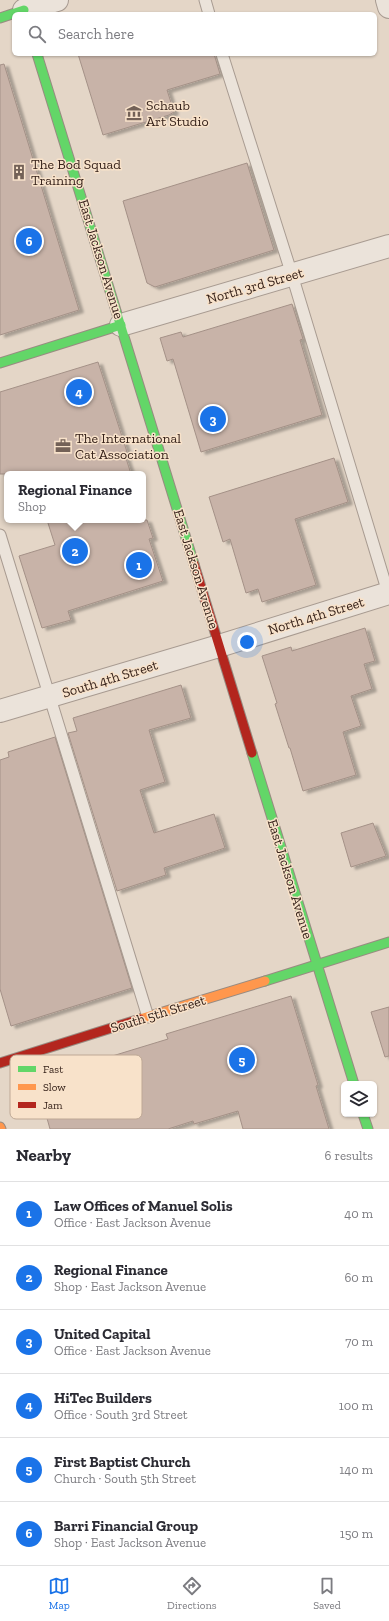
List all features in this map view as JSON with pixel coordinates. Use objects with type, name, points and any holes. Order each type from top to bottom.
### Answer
[{"type":"street","points":[[14,12],[23,8],[57,0]]},
{"type":"street","points":[[387,0],[389,7]]},
{"type":"street","points":[[0,18],[12,13]]},
{"type":"street","name":"East Jackson Avenue","points":[[38,56],[353,1081]]},
{"type":"street","name":"North 3rd Street","points":[[121,325],[389,246]]},
{"type":"street","points":[[0,363],[121,325]]},
{"type":"street","name":"North 4th Street","points":[[219,646],[388,595]]},
{"type":"street","name":"South 4th Street","points":[[0,711],[219,646]]},
{"type":"street","name":"South 5th Street","points":[[23,1055],[317,966],[389,942]]},
{"type":"street","name":"South 5th Street","points":[[0,1062],[10,1059]]},
{"type":"street","points":[[364,1117],[368,1129]]},
{"type":"lane","points":[[205,0],[208,12]]},
{"type":"lane","points":[[223,56],[292,275],[388,595]]},
{"type":"lane","points":[[0,535],[148,1017]]},
{"type":"building","points":[[79,56],[215,56],[220,74],[167,90],[174,112],[169,115],[103,135]]},
{"type":"building","points":[[4,64],[79,310],[0,335],[0,65]]},
{"type":"building","points":[[247,163],[274,250],[155,287],[147,283],[123,201]]},
{"type":"building","points":[[292,304],[303,339],[300,340],[322,415],[201,452],[173,359],[167,361],[160,338],[181,332],[183,337]]},
{"type":"building","points":[[98,362],[127,452],[124,452],[130,471],[4,471],[4,474],[0,474],[0,392]]},
{"type":"building","points":[[334,458],[348,502],[295,519],[316,585],[262,602],[258,589],[246,593],[230,539],[223,542],[209,497]]},
{"type":"building","points":[[147,520],[153,538],[149,539],[163,581],[68,611],[71,620],[42,628],[19,556],[55,545],[48,523],[146,523]]},
{"type":"building","points":[[365,628],[375,661],[364,664],[372,689],[351,696],[361,726],[343,732],[356,775],[303,791],[275,704],[277,703],[262,656],[291,647],[292,651]]},
{"type":"building","points":[[181,685],[191,718],[149,730],[165,782],[140,790],[154,833],[214,814],[225,848],[164,868],[166,875],[117,891],[68,733],[77,731],[73,718]]},
{"type":"building","points":[[55,737],[132,988],[11,1026],[0,989],[0,760],[9,757],[8,752]]},
{"type":"building","points":[[373,823],[386,856],[351,867],[341,833]]},
{"type":"building","points":[[291,996],[318,1085],[316,1086],[329,1129],[243,1129],[238,1111],[194,1124],[193,1121],[168,1129],[50,1129],[47,1119],[142,1119],[142,1055],[116,1055],[168,1039],[166,1034]]},
{"type":"building","points":[[389,1007],[389,1056],[385,1057],[371,1012]]},
{"type":"traffic: fast","points":[[18,12],[24,10]]},
{"type":"traffic: fast","points":[[0,18],[12,14]]},
{"type":"traffic: fast","points":[[38,56],[194,564]]},
{"type":"traffic: fast","points":[[0,363],[121,325]]},
{"type":"traffic: fast","points":[[252,753],[353,1081]]},
{"type":"traffic: fast","points":[[265,981],[389,942]]},
{"type":"traffic: fast","points":[[364,1117],[368,1129]]},
{"type":"traffic: slow","points":[[140,1019],[265,981]]},
{"type":"traffic: jam","points":[[194,564],[252,753]]},
{"type":"traffic: jam","points":[[25,1055],[140,1019]]},
{"type":"traffic: jam","points":[[0,1063],[10,1060]]},
{"type":"place","name":"Schaub Art Studio","points":[[134,113]]},
{"type":"place","name":"The Bod Squad Training","points":[[19,172]]},
{"type":"place","name":"Barri Financial Group","points":[[29,241]]},
{"type":"place","name":"HiTec Builders","points":[[79,392]]},
{"type":"place","name":"United Capital","points":[[213,419]]},
{"type":"place","name":"The International Cat Association","points":[[63,446]]},
{"type":"place","name":"Regional Finance","points":[[75,551]]},
{"type":"place","name":"Law Offices of Manuel Solis","points":[[139,565]]},
{"type":"place","name":"First Baptist Church","points":[[242,1060]]}]
